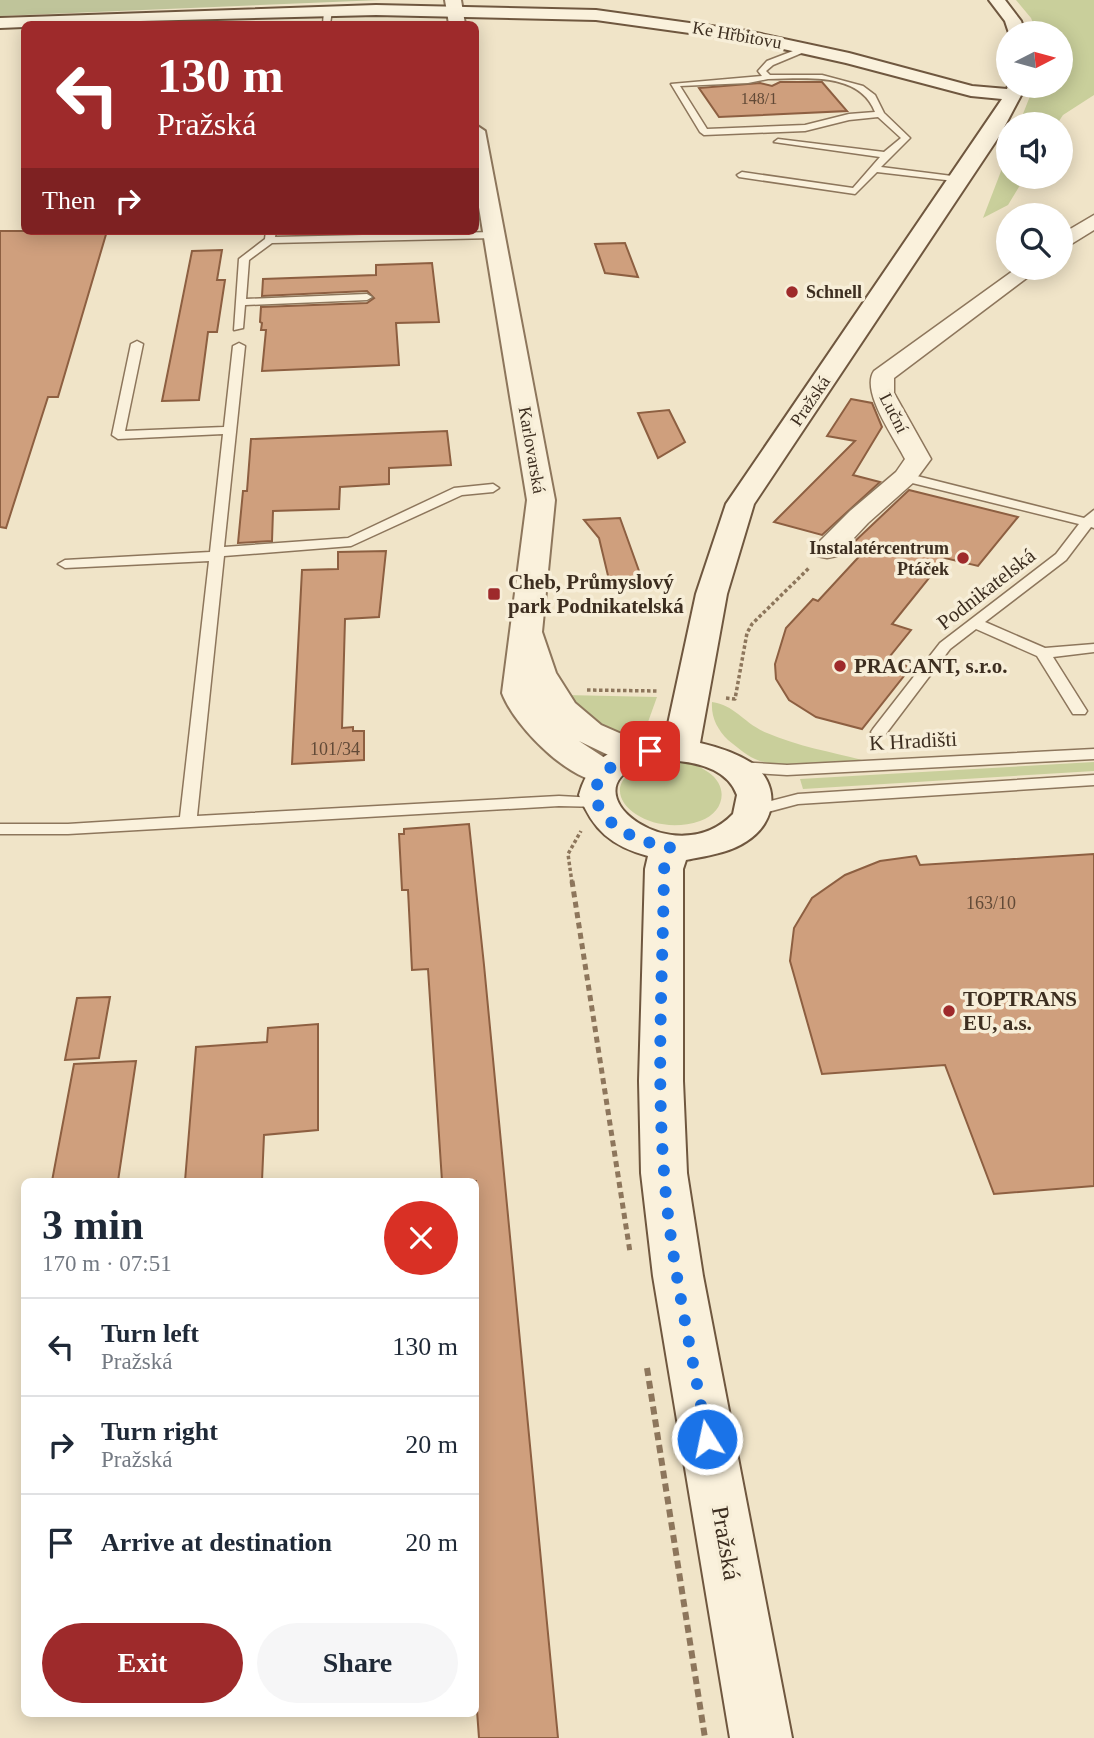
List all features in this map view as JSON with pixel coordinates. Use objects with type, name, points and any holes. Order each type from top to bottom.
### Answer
[{"type":"main road","points":[[998,0],[1013,21]]},
{"type":"main road","name":"Ke Hřbitovu","points":[[131,21],[327,18],[455,11],[628,18],[713,30],[807,48],[971,91],[996,90]]},
{"type":"main road","name":"Ke Hřbitovu","points":[[0,23],[21,23]]},
{"type":"main road","name":"Pražská","points":[[681,749],[690,694],[725,541],[740,504],[960,180],[1010,98]]},
{"type":"main road","name":"Karlovarská","points":[[479,163],[541,500],[528,629],[519,682],[522,704],[601,789]]},
{"type":"main road","points":[[528,629],[528,641],[537,668],[569,717],[582,728],[636,754]]},
{"type":"main road","points":[[681,749],[710,755],[734,767],[752,788],[753,811],[745,824],[732,835],[714,843],[670,847],[636,840],[622,833],[602,814],[601,789],[623,759],[636,754],[681,749]]},
{"type":"main road","name":"Pražská","points":[[670,847],[664,869],[660,1081],[664,1173],[678,1276],[761,1738]]},
{"type":"street","points":[[1073,236],[1094,221]]},
{"type":"street","name":"Luční","points":[[905,477],[918,459],[881,393],[882,376],[1014,280]]},
{"type":"street","points":[[827,550],[859,517],[905,477]]},
{"type":"lane","points":[[768,77],[762,71],[770,63],[807,48]]},
{"type":"lane","points":[[742,175],[855,191],[886,155],[906,138],[880,114],[873,97],[862,88],[846,82],[803,77],[768,77],[748,81],[675,84],[704,132],[804,128],[849,117],[880,114]]},
{"type":"lane","points":[[778,142],[886,155]]},
{"type":"lane","points":[[875,169],[960,180]]},
{"type":"lane","points":[[479,233],[494,234]]},
{"type":"lane","points":[[238,328],[244,259],[270,235]]},
{"type":"lane","points":[[240,302],[367,297]]},
{"type":"lane","points":[[137,344],[118,435],[230,430]]},
{"type":"lane","points":[[188,822],[239,346]]},
{"type":"lane","points":[[905,477],[1092,520]]},
{"type":"lane","points":[[65,564],[351,542],[459,491],[494,488]]},
{"type":"lane","name":"Podnikatelská","points":[[879,732],[945,646],[1061,557],[1092,520]]},
{"type":"lane","points":[[975,623],[1043,653],[1094,648]]},
{"type":"lane","points":[[1043,653],[1079,712]]},
{"type":"lane","name":"K Hradišti","points":[[734,767],[787,770],[1094,754]]},
{"type":"lane","points":[[753,811],[797,799],[1094,780]]},
{"type":"lane","points":[[0,830],[559,801],[601,789]]},
{"type":"path","points":[[551,691],[637,690],[735,699],[751,624],[827,550]]},
{"type":"green space","points":[[0,0],[381,0],[0,16]]},
{"type":"green space","points":[[1016,0],[1094,0],[1094,95],[1068,112],[1024,112],[1029,98],[1073,98],[1073,21],[1032,21]]},
{"type":"green space","points":[[996,184],[996,189],[1018,189],[1009,203],[996,203],[996,211],[983,218]]},
{"type":"green space","points":[[565,695],[657,697],[643,728],[622,733],[594,724]]},
{"type":"green space","points":[[712,702],[727,707],[759,729],[778,738],[862,760],[797,765],[760,761],[743,752],[724,736],[714,718]]},
{"type":"green space","points":[[661,761],[691,764],[715,778],[721,799],[714,812],[700,821],[677,825],[656,823],[638,816],[626,805],[620,793],[623,780],[636,769]]},
{"type":"green space","points":[[1094,762],[1094,771],[803,789],[800,779]]},
{"type":"building","points":[[780,82],[822,82],[847,111],[719,117],[699,88],[760,83],[772,86]]},
{"type":"building","points":[[0,231],[21,231],[21,235],[106,235],[58,397],[48,397],[6,528],[0,527]]},
{"type":"building","points":[[625,243],[638,277],[605,273],[595,244]]},
{"type":"building","points":[[222,250],[217,280],[225,280],[217,332],[208,332],[199,400],[162,401],[192,251]]},
{"type":"building","points":[[432,263],[439,322],[396,323],[399,365],[262,371],[266,330],[261,330],[261,307],[367,303],[374,298],[367,291],[262,296],[263,279],[376,275],[376,265]]},
{"type":"building","points":[[851,399],[872,403],[882,427],[853,475],[880,482],[822,535],[774,522],[855,441],[827,436]]},
{"type":"building","points":[[669,410],[685,442],[658,458],[638,413]]},
{"type":"building","points":[[447,431],[451,465],[389,468],[389,484],[340,487],[339,509],[273,511],[272,541],[238,543],[243,491],[247,491],[251,439]]},
{"type":"building","points":[[909,490],[1018,517],[978,566],[945,558],[892,624],[911,630],[887,660],[911,667],[862,729],[816,717],[789,700],[776,679],[775,664],[786,628],[813,599],[818,601],[867,548],[852,544]]},
{"type":"building","points":[[620,518],[643,582],[610,584],[599,538],[584,520]]},
{"type":"building","points":[[386,551],[379,617],[345,619],[342,728],[353,727],[353,731],[364,731],[364,760],[292,764],[302,570],[338,569],[338,552]]},
{"type":"building","points":[[469,824],[558,1738],[479,1738],[479,1178],[442,1178],[428,969],[412,970],[408,890],[402,890],[399,834],[404,834],[404,829]]},
{"type":"building","name":"TOPTRANS EU, a.s.","points":[[1094,854],[1094,1186],[994,1194],[945,1065],[822,1074],[790,961],[794,928],[812,898],[845,875],[880,861],[916,856],[920,865]]},
{"type":"building","points":[[110,997],[99,1058],[65,1060],[77,998]]},
{"type":"building","points":[[318,1024],[318,1130],[264,1135],[262,1178],[185,1178],[196,1047],[267,1042],[268,1028]]},
{"type":"building","points":[[136,1061],[118,1178],[53,1178],[74,1064]]},
{"type":"place","name":"Schnell","points":[[792,292]]},
{"type":"place","name":"Instalatércentrum Ptáček","points":[[963,558]]},
{"type":"place","name":"Cheb, Průmyslový park Podnikatelská","points":[[494,594]]},
{"type":"place","name":"PRACANT, s.r.o.","points":[[840,666]]},
{"type":"place","name":"TOPTRANS EU, a.s.","points":[[949,1011]]},
{"type":"route","points":[[650,751],[623,759],[613,766],[598,783],[596,793],[602,814],[622,833],[653,845],[670,847],[664,869],[660,1081],[664,1173],[678,1276],[707,1439]]}]
